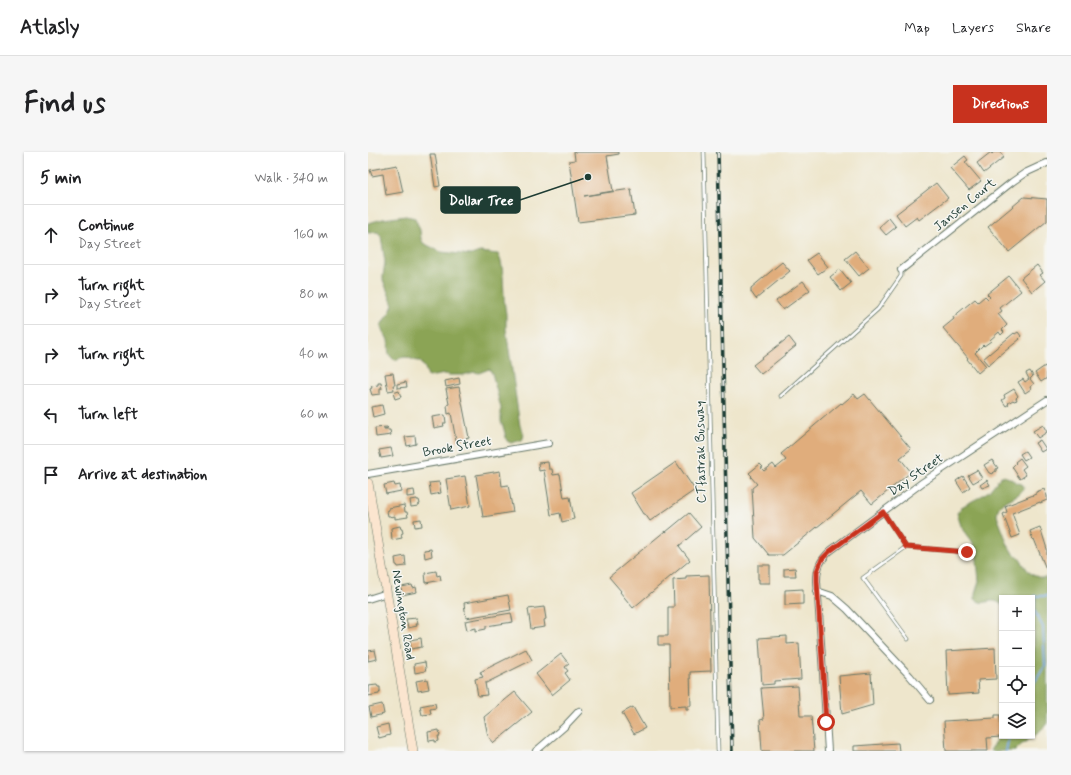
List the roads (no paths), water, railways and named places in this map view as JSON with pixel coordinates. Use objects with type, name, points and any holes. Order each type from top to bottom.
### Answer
[{"type":"main road","name":"Newington Road","points":[[368,484],[413,751]]},
{"type":"street","name":"Jansen Court","points":[[901,270],[1012,182],[1025,173],[1047,163]]},
{"type":"street","name":"Day Street","points":[[828,751],[817,591],[817,571],[822,559],[830,551],[923,482],[1047,400]]},
{"type":"street","name":"Brook Street","points":[[368,474],[549,443]]},
{"type":"street","points":[[817,591],[832,596],[847,609],[910,676],[930,700]]},
{"type":"street","points":[[368,599],[387,593]]},
{"type":"street","points":[[536,751],[580,711]]},
{"type":"lane","name":"CTfastrak Busway","points":[[704,152],[718,751]]},
{"type":"lane","points":[[781,396],[878,309],[901,276],[901,270]]},
{"type":"lane","points":[[883,512],[906,547]]},
{"type":"lane","points":[[908,639],[863,578],[906,547],[967,552]]},
{"type":"waterway","points":[[1035,681],[1045,666],[1043,627],[1034,610],[1035,596],[1047,596]]},
{"type":"waterway","points":[[1006,751],[1008,739]]},
{"type":"railway","points":[[718,152],[732,751]]},
{"type":"place","name":"Dollar Tree","points":[[588,177]]}]
